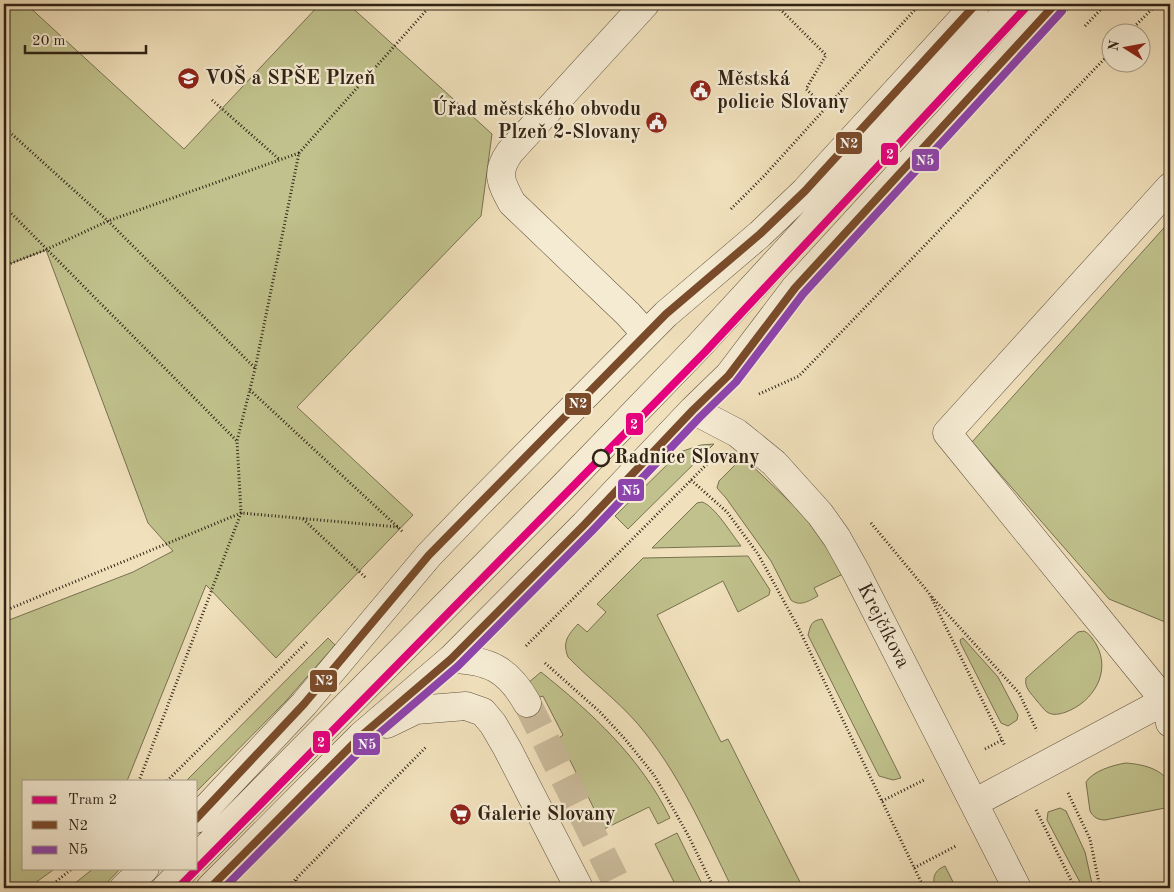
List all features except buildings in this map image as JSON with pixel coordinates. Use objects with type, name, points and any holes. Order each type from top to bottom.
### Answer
[{"type":"street","points":[[645,4],[510,152],[505,159],[501,171],[501,183],[512,204],[618,304],[646,334]]},
{"type":"street","points":[[198,816],[304,704],[429,555],[666,314],[760,234],[805,191],[976,4]]},
{"type":"street","points":[[198,856],[559,492],[692,354],[1014,4]]},
{"type":"street","points":[[210,888],[361,736],[450,658],[585,524],[693,410],[729,375],[795,288],[1055,4]]},
{"type":"street","points":[[974,802],[1168,707],[947,433],[1170,187]]},
{"type":"street","name":"Krejčíkova","points":[[693,410],[737,433],[774,463],[820,514],[837,538],[1017,888]]},
{"type":"street","points":[[450,658],[473,659],[499,670],[519,689],[527,703]]},
{"type":"street","points":[[361,736],[416,710],[466,706],[484,712],[494,724],[508,748],[578,888]]},
{"type":"street","points":[[124,888],[143,870]]},
{"type":"street","points":[[166,888],[184,870]]},
{"type":"path","points":[[4,266],[46,250],[108,221],[299,153],[432,4]]},
{"type":"path","points":[[774,4],[826,55],[806,89],[826,108]]},
{"type":"path","points":[[1139,22],[1157,4]]},
{"type":"path","points":[[754,397],[799,376],[1102,61]]},
{"type":"path","points":[[212,100],[280,160]]},
{"type":"path","points":[[4,128],[108,221],[255,369]]},
{"type":"path","points":[[139,780],[241,513],[237,442],[255,369],[299,153]]},
{"type":"path","points":[[4,206],[237,442]]},
{"type":"path","points":[[250,390],[429,555]]},
{"type":"path","points":[[691,480],[727,512],[758,554],[798,627],[924,888]]},
{"type":"path","points":[[4,611],[241,513],[398,527]]},
{"type":"path","points":[[302,518],[369,580]]},
{"type":"path","points":[[870,521],[929,593],[1075,888]]},
{"type":"path","points":[[492,616],[533,652]]},
{"type":"path","points":[[168,780],[313,636]]},
{"type":"path","points":[[540,658],[600,712],[654,775],[688,835],[714,888]]},
{"type":"path","points":[[48,888],[70,870]]},
{"type":"path","points":[[296,880],[298,888]]},
{"type":"green space","points":[[4,4],[26,4],[184,149],[320,4],[348,4],[492,134],[481,216],[297,407],[413,515],[276,658],[206,585],[127,780],[22,780],[22,870],[53,870],[28,888],[4,888],[4,622],[133,572],[173,551],[148,523],[46,250],[4,266]]},
{"type":"green space","points":[[1170,221],[1170,624],[1109,599],[972,442]]},
{"type":"green space","points":[[714,444],[628,529],[615,516],[680,452],[701,445]]},
{"type":"green space","points":[[743,457],[813,524],[843,574],[814,588],[818,596],[808,601],[798,603],[791,600],[771,561],[717,488],[719,481]]},
{"type":"green space","points":[[702,502],[718,515],[741,546],[652,548],[697,503]]},
{"type":"green space","points":[[748,556],[770,590],[769,595],[738,612],[723,581],[657,615],[721,742],[728,739],[803,888],[732,888],[690,802],[666,761],[629,714],[585,674],[568,657],[566,652],[567,639],[571,632],[578,624],[587,632],[606,612],[597,604],[643,558]]},
{"type":"green space","points":[[822,619],[901,778],[893,780],[879,776],[808,635],[812,624]]},
{"type":"green space","points":[[1084,631],[1088,633],[1096,644],[1100,655],[1101,675],[1097,685],[1092,693],[1076,707],[1066,712],[1049,713],[1028,690],[1026,678],[1078,632]]},
{"type":"green space","points":[[328,638],[335,645],[285,702],[198,790],[198,780],[187,780]]},
{"type":"green space","points":[[963,638],[998,677],[1018,715],[1017,720],[1008,726],[1001,723],[961,644],[960,640]]},
{"type":"green space","points":[[541,672],[597,720],[630,756],[658,796],[670,818],[658,824],[649,807],[604,829],[559,738],[563,735],[543,696],[537,698],[528,683]]},
{"type":"green space","points":[[1126,763],[1138,764],[1156,770],[1166,778],[1170,788],[1170,807],[1105,820],[1096,818],[1090,811],[1086,782],[1098,772]]},
{"type":"green space","points":[[1060,808],[1066,811],[1085,852],[1093,888],[1083,888],[1047,820],[1048,812]]},
{"type":"green space","points":[[677,833],[704,888],[677,888],[655,844]]},
{"type":"green space","points":[[945,866],[956,888],[936,888],[935,875]]},
{"type":"green space","points":[[92,870],[119,870],[102,888],[69,888]]},
{"type":"tunnel","points":[[527,703],[619,888]]},
{"type":"tram line","name":"2","points":[[198,868],[705,352],[1029,4]]},
{"type":"tram line","name":"2","points":[[178,888],[196,870]]},
{"type":"transit line","name":"N2","points":[[198,817],[304,704],[429,555],[666,314],[760,234],[805,191],[976,4]]},
{"type":"transit line","name":"N2","points":[[210,888],[361,736],[451,659],[729,375],[795,288],[1055,4]]},
{"type":"transit line","name":"N5","points":[[224,888],[368,743],[458,666],[736,382],[803,294],[1062,11]]},
{"type":"place","name":"VOŠ a SPŠE Plzeň","points":[[189,79]]},
{"type":"place","name":"Městská policie Slovany","points":[[701,91]]},
{"type":"place","name":"Úřad městského obvodu Plzeň 2-Slovany","points":[[657,122]]},
{"type":"place","name":"Radnice Slovany","points":[[601,458]]},
{"type":"place","name":"Galerie Slovany","points":[[461,815]]}]
